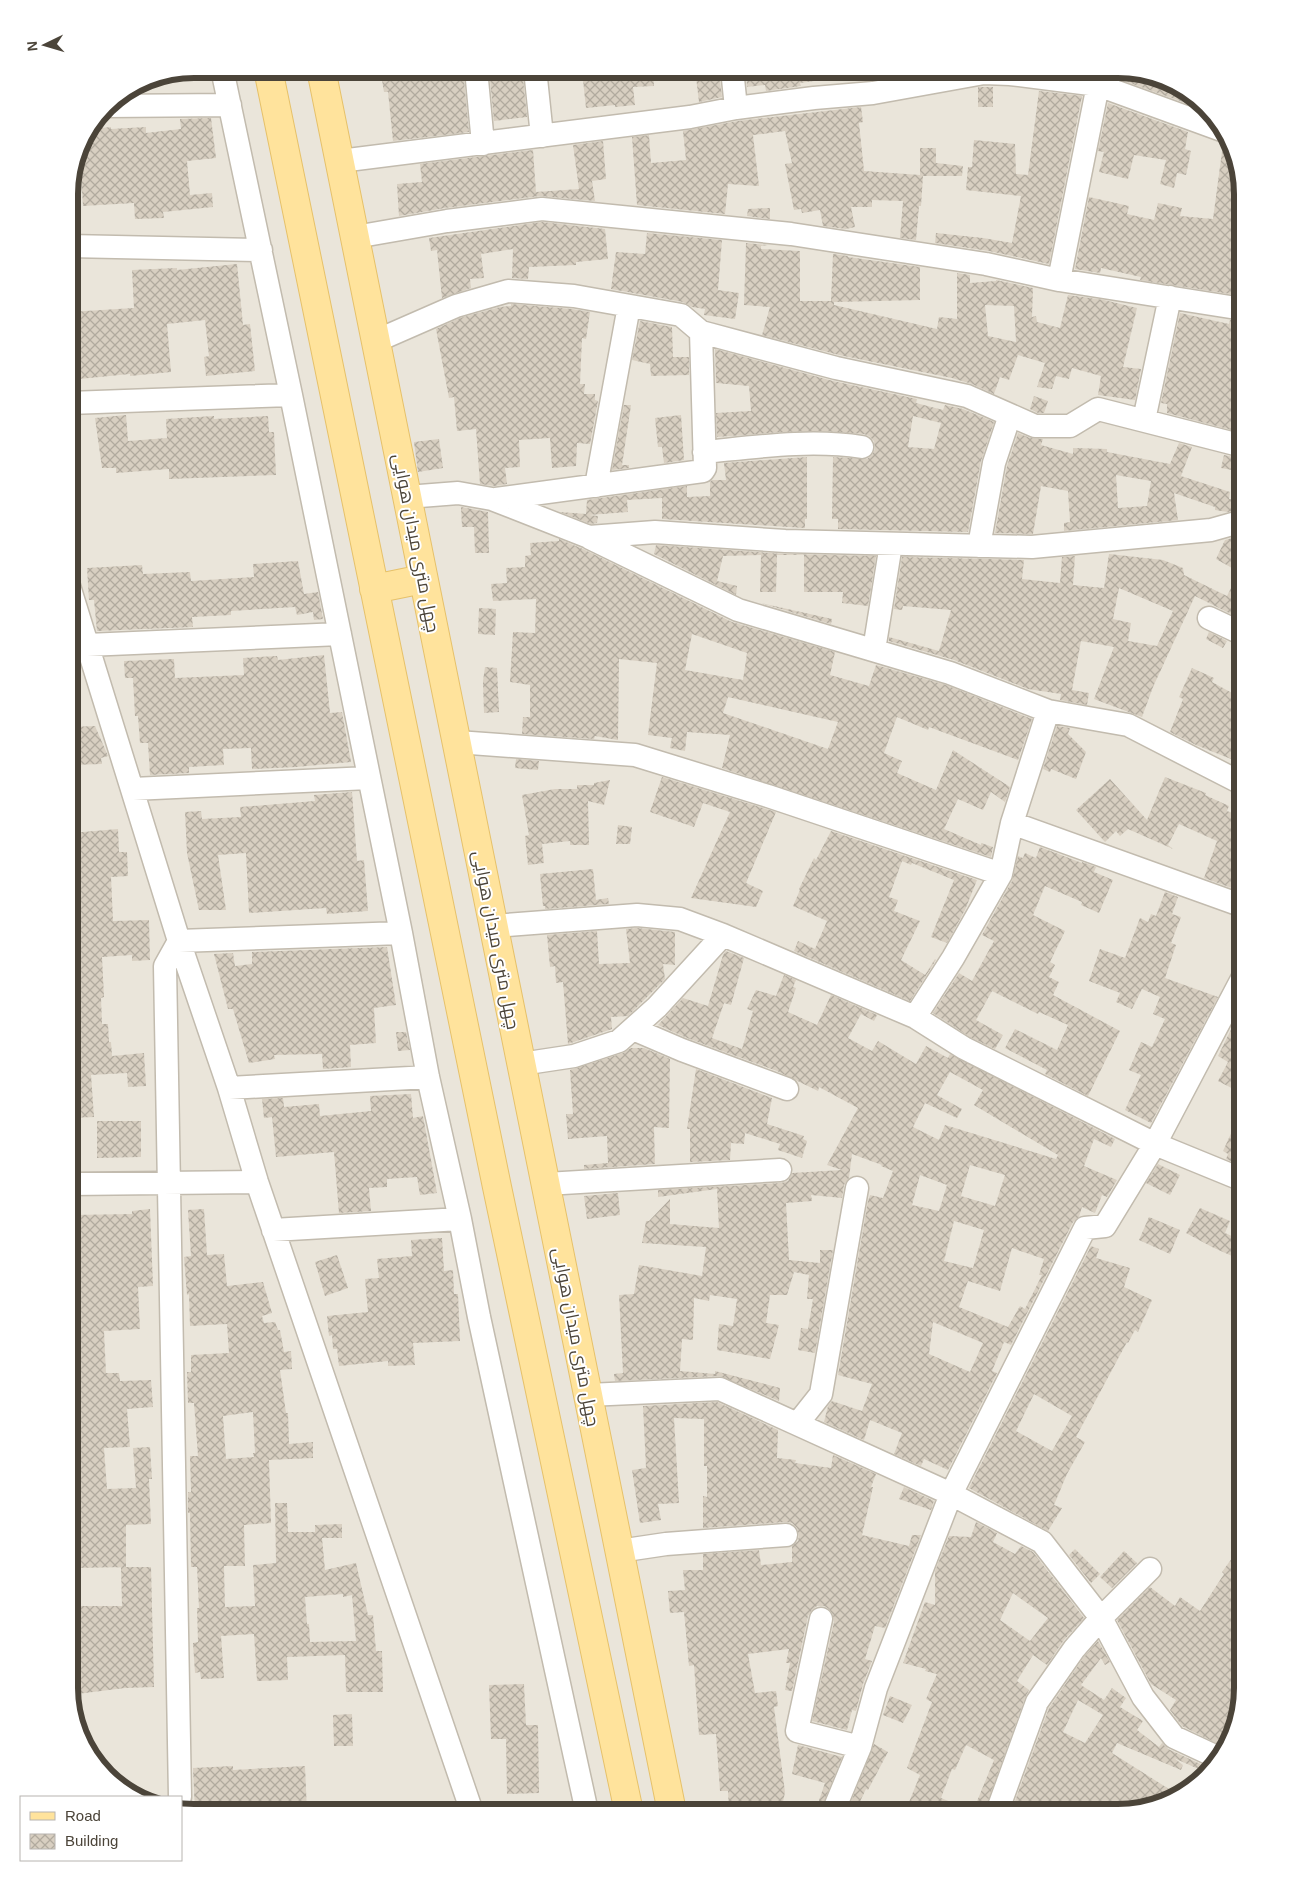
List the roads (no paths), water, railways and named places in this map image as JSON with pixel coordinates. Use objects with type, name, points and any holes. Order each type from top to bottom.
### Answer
[{"type":"main road","points":[[270,78],[497,1187],[627,1803]]},
{"type":"main road","name":"چهل متری میدان هوایی","points":[[323,78],[670,1804]]},
{"type":"main road","points":[[374,589],[423,579]]},
{"type":"street","points":[[224,78],[292,395],[401,933],[428,1077],[585,1803]]},
{"type":"street","points":[[477,78],[483,144]]},
{"type":"street","points":[[536,78],[542,136]]},
{"type":"street","points":[[733,78],[736,108]]},
{"type":"street","points":[[340,161],[690,117],[736,108],[814,98],[873,93],[961,78]]},
{"type":"street","points":[[1042,78],[1098,85],[1214,127]]},
{"type":"street","points":[[1059,280],[1098,85]]},
{"type":"street","points":[[117,106],[230,104]]},
{"type":"street","points":[[355,238],[447,221],[542,209],[791,234],[986,264],[1059,280],[1234,308]]},
{"type":"street","points":[[78,246],[261,250]]},
{"type":"street","points":[[376,341],[456,306],[508,291],[574,296],[681,314],[701,332],[836,368],[967,396],[1035,426],[1070,426],[1098,409],[1234,444]]},
{"type":"street","points":[[1144,420],[1170,298]]},
{"type":"street","points":[[596,486],[629,306]]},
{"type":"street","points":[[492,499],[703,471],[701,332]]},
{"type":"street","points":[[78,403],[292,395]]},
{"type":"street","points":[[979,546],[994,463],[1010,415]]},
{"type":"street","points":[[704,452],[802,444],[839,443],[862,447]]},
{"type":"street","points":[[407,497],[458,493],[492,499],[589,537],[738,610],[950,673],[1048,710],[1128,725],[1234,779]]},
{"type":"street","points":[[589,537],[655,532],[786,541],[1042,546],[1211,530],[1234,524]]},
{"type":"street","points":[[874,650],[891,544]]},
{"type":"street","points":[[78,616],[179,941],[229,1088],[257,1182],[469,1803]]},
{"type":"street","points":[[1209,618],[1234,630]]},
{"type":"street","points":[[87,645],[340,634]]},
{"type":"street","points":[[915,1017],[953,958],[1001,874],[1012,822],[1048,710]]},
{"type":"street","points":[[456,742],[635,755],[768,796],[1001,874]]},
{"type":"street","points":[[133,789],[369,778]]},
{"type":"street","points":[[1012,822],[1234,903]]},
{"type":"street","points":[[494,926],[637,915],[680,919],[723,935],[915,1017],[964,1048],[1155,1144],[1234,1176]]},
{"type":"street","points":[[179,941],[401,933]]},
{"type":"street","points":[[521,1064],[574,1056],[619,1042],[657,1007],[723,935]]},
{"type":"street","points":[[179,941],[166,966],[168,1183],[180,1796]]},
{"type":"street","points":[[836,1804],[860,1747],[876,1688],[951,1494],[1084,1228],[1105,1226],[1155,1144],[1234,994]]},
{"type":"street","points":[[633,1029],[682,1050],[787,1089]]},
{"type":"street","points":[[229,1088],[428,1077]]},
{"type":"street","points":[[546,1184],[780,1170]]},
{"type":"street","points":[[78,1184],[257,1182]]},
{"type":"street","points":[[798,1423],[821,1394],[857,1188]]},
{"type":"street","points":[[273,1230],[460,1219]]},
{"type":"street","points":[[588,1396],[720,1388],[951,1494],[1042,1542],[1101,1618],[1143,1697],[1174,1737],[1213,1755]]},
{"type":"street","points":[[619,1551],[666,1544],[786,1536]]},
{"type":"street","points":[[1000,1804],[1037,1702],[1074,1649],[1101,1618],[1150,1570]]},
{"type":"street","points":[[821,1619],[797,1731],[860,1747]]}]
